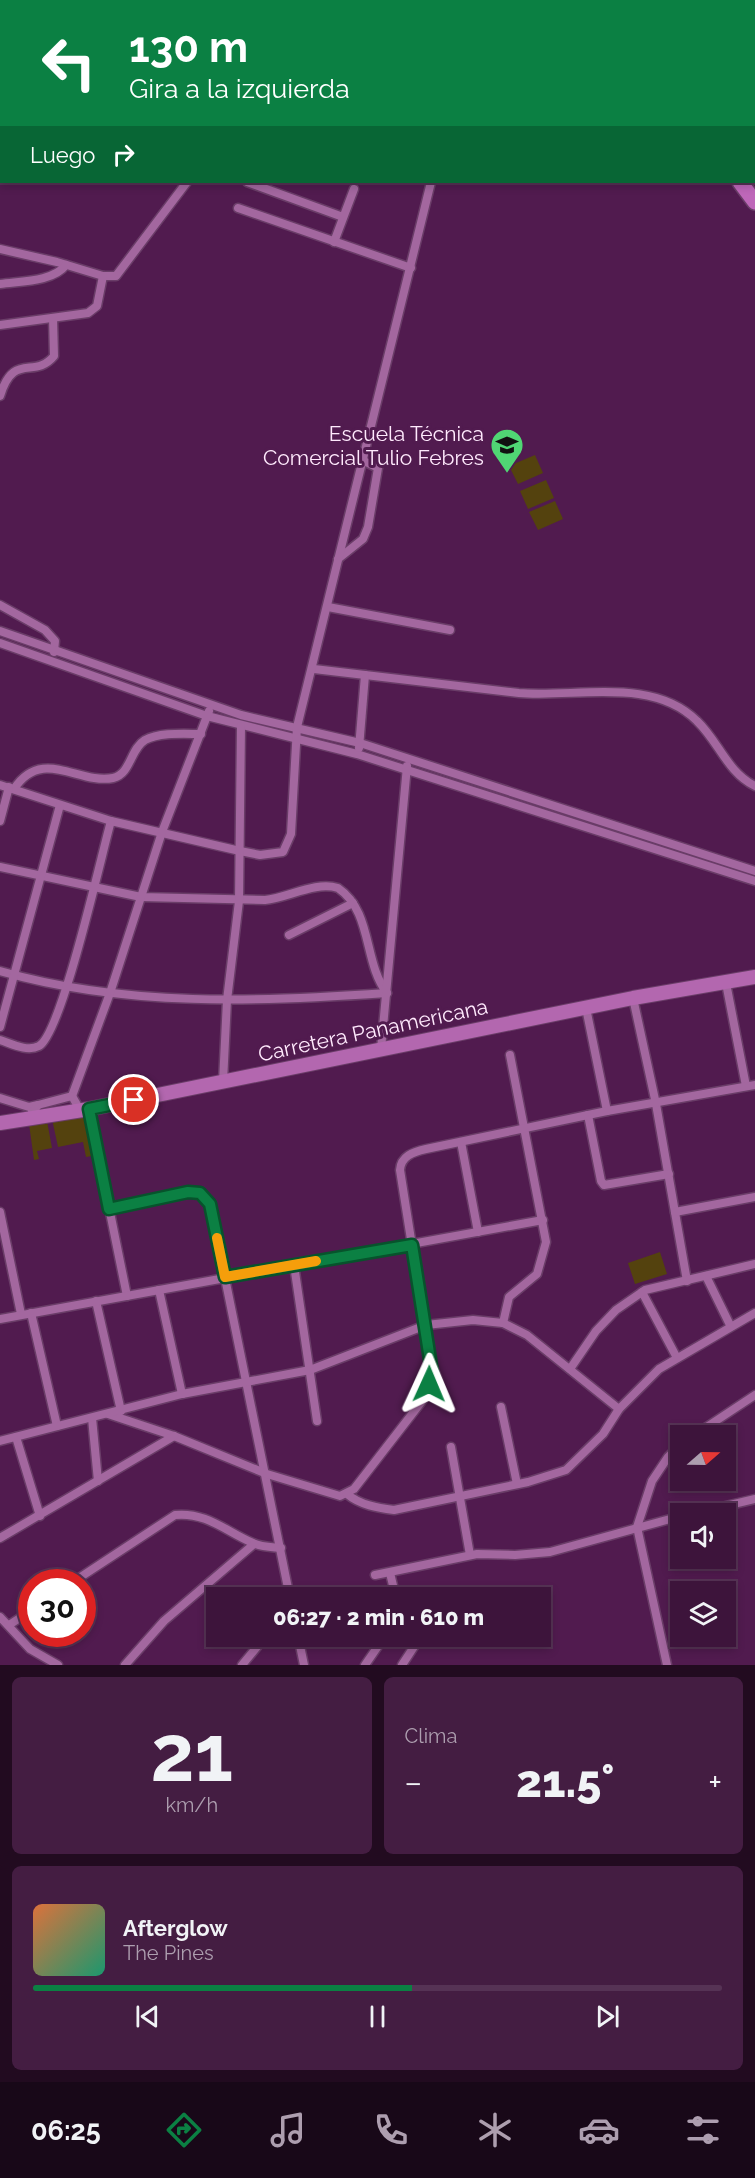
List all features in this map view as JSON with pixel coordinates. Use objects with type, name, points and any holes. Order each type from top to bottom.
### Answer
[{"type":"highway","points":[[741,183],[755,202]]},
{"type":"main road","name":"Carretera Panamericana","points":[[0,1123],[223,1082],[633,998],[755,977]]},
{"type":"street","points":[[0,249],[103,276],[119,274],[186,183]]},
{"type":"street","points":[[250,183],[343,217]]},
{"type":"street","points":[[8,787],[111,821],[240,852],[260,855],[283,852],[287,847],[291,834],[297,727],[314,669],[338,559],[431,183]]},
{"type":"street","points":[[334,242],[354,189]]},
{"type":"street","points":[[238,208],[411,268]]},
{"type":"street","points":[[0,284],[50,276],[62,270],[66,265]]},
{"type":"street","points":[[0,325],[84,314],[94,309],[103,276]]},
{"type":"street","points":[[0,396],[11,372],[46,363],[54,356],[53,318]]},
{"type":"street","points":[[338,559],[363,539],[368,527],[378,468],[362,460]]},
{"type":"street","points":[[0,605],[45,630],[55,641],[56,648],[52,659]]},
{"type":"street","points":[[328,607],[450,630]]},
{"type":"street","points":[[0,631],[56,648],[211,705],[360,743],[755,871]]},
{"type":"street","points":[[0,643],[52,659],[207,716],[357,754],[755,881]]},
{"type":"street","points":[[314,669],[541,695],[590,691],[658,698],[695,719],[714,741],[730,767],[755,786]]},
{"type":"street","points":[[357,754],[360,743],[365,675]]},
{"type":"street","points":[[72,1096],[110,993],[162,832],[211,705]]},
{"type":"street","points":[[223,1082],[227,1000],[239,902],[242,726]]},
{"type":"street","points":[[0,821],[8,787],[25,776],[52,768],[64,768],[88,776],[114,778],[123,772],[136,748],[146,740],[183,734],[201,734]]},
{"type":"street","points":[[381,1049],[406,771],[409,759]]},
{"type":"street","points":[[0,1027],[60,804]]},
{"type":"street","points":[[0,1040],[25,1048],[38,1047],[46,1041],[68,986],[111,821]]},
{"type":"street","points":[[0,867],[40,878],[141,897],[239,902],[281,899],[330,885],[344,892],[353,903],[365,927],[377,980],[387,993]]},
{"type":"street","points":[[289,935],[353,903]]},
{"type":"street","points":[[0,971],[110,993],[227,1000],[301,999],[387,993]]},
{"type":"street","points":[[108,1414],[174,1436],[267,1474],[340,1496],[347,1494],[354,1489],[426,1396],[432,1372],[400,1163],[416,1152],[461,1142],[607,1111],[751,1086],[726,983]]},
{"type":"street","points":[[633,998],[656,1104],[687,1281]]},
{"type":"street","points":[[586,1008],[607,1111]]},
{"type":"street","points":[[503,1323],[508,1297],[537,1274],[543,1260],[546,1242],[510,1054]]},
{"type":"street","points":[[0,1098],[29,1107],[72,1096]]},
{"type":"street","points":[[72,1096],[85,1109],[127,1296]]},
{"type":"street","points":[[29,1117],[38,1105]]},
{"type":"street","points":[[588,1115],[601,1181],[604,1185],[669,1174]]},
{"type":"street","points":[[461,1142],[478,1232]]},
{"type":"street","points":[[109,1209],[188,1192],[200,1193],[210,1204],[267,1474],[288,1587]]},
{"type":"street","points":[[675,1212],[755,1197]]},
{"type":"street","points":[[0,1212],[21,1314]]},
{"type":"street","points":[[0,1319],[543,1220]]},
{"type":"street","points":[[570,1370],[597,1331],[616,1310],[642,1292],[755,1264]]},
{"type":"street","points":[[294,1265],[316,1421]]},
{"type":"street","points":[[706,1276],[730,1325]]},
{"type":"street","points":[[159,1290],[182,1394]]},
{"type":"street","points":[[642,1292],[677,1358]]},
{"type":"street","points":[[96,1300],[121,1411]]},
{"type":"street","points":[[31,1313],[57,1426]]},
{"type":"street","points":[[347,1494],[353,1499],[379,1509],[394,1510],[517,1484],[566,1470],[603,1434],[619,1409],[659,1369],[730,1325],[755,1313]]},
{"type":"street","points":[[0,1441],[182,1394],[310,1370],[426,1325],[473,1320],[503,1323],[527,1335],[619,1409]]},
{"type":"street","points":[[710,1425],[755,1395]]},
{"type":"street","points":[[501,1407],[517,1484]]},
{"type":"street","points":[[92,1418],[98,1481]]},
{"type":"street","points":[[0,1538],[174,1436]]},
{"type":"street","points":[[16,1437],[40,1516]]},
{"type":"street","points":[[451,1447],[470,1555]]},
{"type":"street","points":[[667,1665],[637,1527],[652,1481],[670,1455]]},
{"type":"street","points":[[736,1504],[755,1499]]},
{"type":"street","points":[[93,1569],[175,1515],[191,1514],[207,1517],[254,1544],[281,1548]]},
{"type":"street","points":[[375,1575],[470,1555],[550,1552],[670,1519]]},
{"type":"street","points":[[125,1665],[164,1621],[254,1544]]},
{"type":"street","points":[[390,1573],[393,1587]]},
{"type":"street","points":[[0,1617],[30,1648],[58,1665]]},
{"type":"street","points":[[9,1625],[18,1619]]},
{"type":"street","points":[[242,1665],[257,1647]]},
{"type":"street","points":[[300,1647],[304,1665]]},
{"type":"street","points":[[365,1665],[377,1647]]},
{"type":"street","points":[[402,1665],[414,1647]]},
{"type":"shaded area","points":[[535,455],[543,473],[518,484],[509,466]]},
{"type":"shaded area","points":[[546,480],[554,498],[528,509],[520,491]]},
{"type":"shaded area","points":[[555,501],[563,519],[538,530],[529,512]]},
{"type":"shaded area","points":[[87,1113],[92,1156],[86,1157],[83,1142],[58,1147],[52,1119]]},
{"type":"shaded area","points":[[47,1121],[52,1148],[37,1151],[39,1159],[34,1160],[29,1124]]},
{"type":"shaded area","points":[[660,1252],[667,1274],[635,1284],[628,1263]]},
{"type":"slow traffic","points":[[217,1238],[225,1277],[316,1261]]},
{"type":"place","name":"Escuela Técnica Comercial Tulio Febres","points":[[507,474]]},
{"type":"route","points":[[134,1100],[89,1109],[109,1209],[188,1192],[200,1193],[210,1204],[225,1277],[412,1245],[432,1372],[429,1384]]}]
